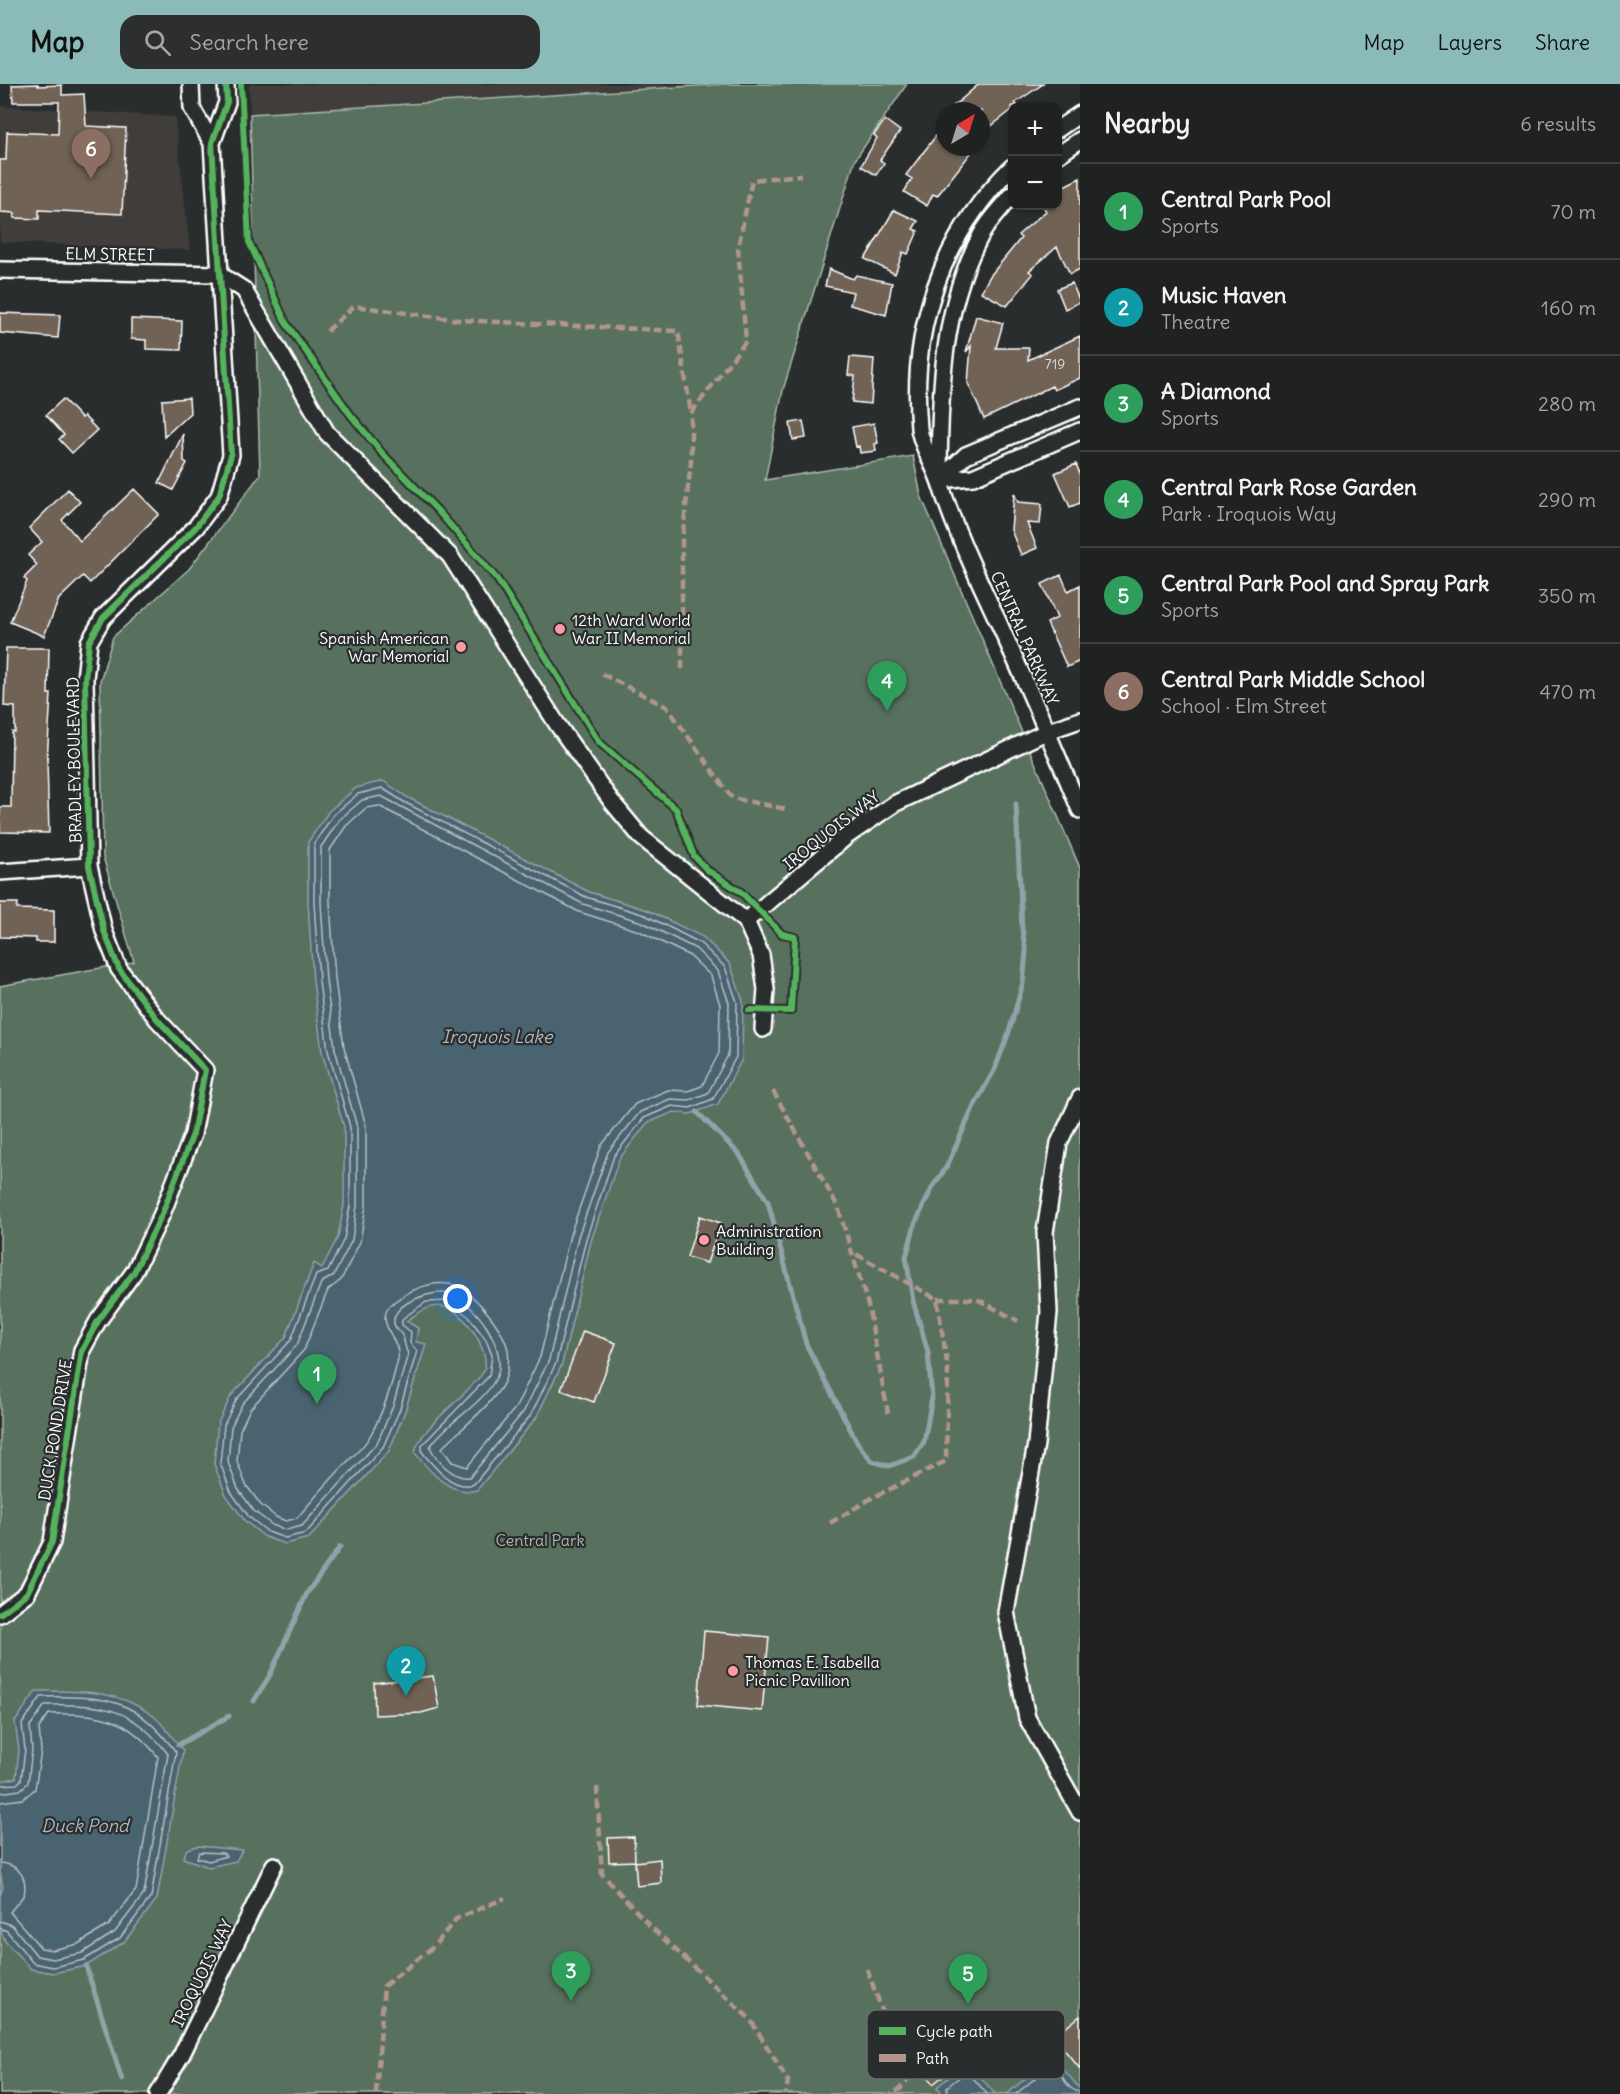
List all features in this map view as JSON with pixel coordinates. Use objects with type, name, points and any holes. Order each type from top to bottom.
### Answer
[{"type":"street","points":[[191,84],[192,108],[212,143]]},
{"type":"street","points":[[212,143],[227,102],[226,84]]},
{"type":"street","points":[[1062,126],[1080,114]]},
{"type":"street","points":[[1062,152],[1080,140]]},
{"type":"street","name":"BRADLEY BOULEVARD","points":[[89,866],[85,679],[89,642],[103,618],[202,519],[219,496],[231,455],[212,143]]},
{"type":"street","name":"CENTRAL PARKWAY","points":[[1008,171],[962,229],[942,264],[926,315],[918,372],[919,431],[959,537],[1048,731],[1080,810]]},
{"type":"street","name":"CENTRAL PARKWAY","points":[[939,480],[940,398],[946,343],[961,278],[982,232],[1008,200]]},
{"type":"street","name":"ELM STREET","points":[[0,270],[219,274]]},
{"type":"street","points":[[219,274],[244,290],[327,433],[450,556],[557,724],[612,802],[641,837],[746,921],[761,956],[766,989],[763,1029]]},
{"type":"street","points":[[939,480],[966,455],[1080,407]]},
{"type":"street","points":[[939,480],[973,477],[1080,431]]},
{"type":"street","name":"IROQUOIS WAY","points":[[746,921],[847,836],[894,804],[1048,731],[1079,719]]},
{"type":"street","points":[[0,872],[89,866]]},
{"type":"street","name":"DUCK POND DRIVE","points":[[0,1614],[27,1593],[52,1542],[60,1472],[82,1350],[98,1321],[134,1272],[162,1214],[193,1134],[205,1070],[157,1018],[119,969],[104,932],[89,866]]},
{"type":"street","points":[[1080,1098],[1059,1143],[1046,1232],[1049,1312],[1036,1444],[1006,1612],[1027,1718],[1080,1812]]},
{"type":"street","name":"IROQUOIS WAY","points":[[158,2094],[182,2054],[274,1865]]},
{"type":"shaded area","points":[[249,84],[727,84],[250,114]]},
{"type":"shaded area","points":[[0,106],[175,117],[190,250],[0,242]]},
{"type":"green space","name":"Central Park","points":[[727,84],[907,84],[855,160],[783,390],[765,480],[913,456],[921,496],[1080,868],[1080,2094],[0,2094],[0,986],[134,962],[103,857],[100,681],[113,637],[189,569],[260,475],[250,114]]},
{"type":"water","name":"Iroquois Lake","points":[[383,781],[407,797],[589,892],[647,910],[703,937],[730,964],[743,1001],[742,1059],[718,1104],[690,1114],[674,1112],[647,1123],[619,1159],[591,1241],[562,1364],[536,1418],[477,1490],[467,1491],[449,1486],[434,1475],[415,1453],[417,1445],[430,1427],[467,1391],[485,1369],[483,1351],[467,1323],[452,1310],[439,1306],[434,1307],[406,1321],[418,1328],[416,1342],[426,1344],[405,1411],[389,1451],[309,1538],[285,1544],[265,1537],[245,1521],[226,1495],[214,1464],[218,1423],[231,1396],[286,1337],[314,1263],[322,1268],[338,1237],[344,1205],[344,1127],[322,1052],[313,981],[308,902],[308,842],[329,811],[356,788]]},
{"type":"water","name":"Duck Pond","points":[[36,1691],[97,1693],[125,1700],[152,1715],[183,1750],[157,1899],[124,1942],[86,1966],[53,1973],[31,1969],[5,1941],[0,1928],[0,1896],[3,1887],[0,1871],[0,1781],[16,1778],[19,1750],[15,1722]]},
{"type":"water","points":[[197,1846],[242,1850],[236,1861],[209,1867],[183,1858],[187,1849]]},
{"type":"water","points":[[1065,2071],[1080,2089],[1080,2094],[1007,2094],[1025,2079],[1065,2079]]},
{"type":"water","points":[[947,2079],[982,2079],[995,2094],[943,2094],[937,2087]]},
{"type":"building","points":[[38,84],[38,86],[62,85],[62,95],[84,94],[86,126],[126,128],[122,214],[39,210],[39,219],[14,218],[15,213],[0,212],[0,160],[6,160],[7,132],[58,134],[59,102],[13,102],[12,85]]},
{"type":"building","points":[[979,84],[1043,84],[1016,102],[1008,102],[1008,113],[990,127],[990,102],[958,102]]},
{"type":"building","points":[[885,120],[900,131],[880,160],[884,163],[876,175],[861,166],[877,138],[874,135]]},
{"type":"building","points":[[936,136],[936,156],[969,156],[937,196],[933,194],[927,206],[904,192],[912,179],[906,175]]},
{"type":"building","points":[[1080,178],[1080,269],[1070,274],[1057,247],[1029,271],[1033,274],[1007,306],[981,292],[990,276],[1021,238],[1018,235],[1045,210],[1062,210],[1062,187]]},
{"type":"building","points":[[894,210],[918,221],[913,229],[918,231],[908,254],[903,252],[895,274],[865,259]]},
{"type":"building","points":[[829,269],[853,279],[856,275],[892,283],[886,315],[850,305],[853,292],[825,286]]},
{"type":"building","points":[[1072,283],[1080,302],[1065,309],[1057,289]]},
{"type":"building","points":[[0,313],[60,315],[58,338],[0,333]]},
{"type":"building","points":[[976,316],[1003,323],[996,348],[1029,348],[1028,360],[1080,336],[1080,378],[1054,390],[1052,386],[984,419],[968,383],[971,346],[966,352]]},
{"type":"building","points":[[131,319],[182,321],[181,350],[146,349],[146,340],[131,339]]},
{"type":"building","points":[[850,357],[874,359],[871,404],[852,402],[855,376],[848,375]]},
{"type":"building","points":[[189,398],[190,413],[164,437],[162,400]]},
{"type":"building","points":[[63,399],[81,418],[84,416],[97,430],[72,453],[59,439],[64,435],[46,415]]},
{"type":"building","points":[[803,421],[806,438],[793,440],[790,423]]},
{"type":"building","points":[[874,423],[878,443],[875,444],[876,451],[860,453],[859,446],[856,447],[852,427]]},
{"type":"building","points":[[183,434],[184,461],[187,463],[173,490],[159,483]]},
{"type":"building","points":[[1076,464],[1080,474],[1080,503],[1070,507],[1055,473]]},
{"type":"building","points":[[68,489],[80,502],[62,520],[80,541],[134,489],[159,514],[90,583],[83,576],[59,599],[44,636],[10,622],[27,581],[24,578],[37,565],[28,555],[42,542],[29,528]]},
{"type":"building","points":[[1014,493],[1018,502],[1042,504],[1040,524],[1027,523],[1037,548],[1021,555],[1011,530]]},
{"type":"building","points":[[1061,575],[1068,591],[1080,585],[1080,661],[1067,667],[1047,623],[1057,618],[1042,584]]},
{"type":"building","points":[[6,648],[49,648],[48,694],[51,694],[47,761],[49,833],[0,832],[0,807],[11,807],[12,732],[15,732],[15,707],[4,706]]},
{"type":"building","points":[[0,903],[18,903],[17,909],[54,910],[54,942],[36,942],[36,938],[0,937]]},
{"type":"building","name":"Administration Building","points":[[700,1216],[721,1223],[707,1263],[687,1257]]},
{"type":"building","points":[[583,1331],[616,1343],[594,1402],[561,1390]]},
{"type":"building","name":"Thomas E. Isabella Picnic Pavillion","points":[[704,1631],[769,1637],[762,1711],[698,1705]]},
{"type":"building","points":[[433,1676],[439,1708],[421,1713],[375,1715],[374,1683]]},
{"type":"building","points":[[634,1837],[635,1861],[609,1862],[608,1838]]},
{"type":"building","points":[[660,1859],[661,1883],[637,1886],[635,1862]]},
{"type":"building","points":[[1080,2016],[1080,2069],[1065,2051],[1065,2028]]},
{"type":"building","points":[[929,2079],[939,2079],[933,2084]]},
{"type":"waterway","points":[[697,1112],[739,1154],[768,1202],[806,1344],[858,1444],[872,1461],[889,1466],[914,1457],[924,1442],[932,1398],[928,1352],[913,1301],[906,1257],[915,1224],[932,1188],[947,1166],[973,1108],[995,1069],[1009,1032],[1023,983],[1026,952],[1022,929],[1016,804]]},
{"type":"waterway","points":[[254,1701],[270,1675],[307,1593],[340,1547]]},
{"type":"waterway","points":[[178,1745],[229,1716]]},
{"type":"waterway","points":[[86,1966],[122,2080]]},
{"type":"marked path","points":[[682,669],[682,541],[691,462],[691,413],[746,341],[738,248],[752,180],[801,175]]},
{"type":"marked path","points":[[327,331],[354,306],[459,320],[678,331],[691,413]]},
{"type":"marked path","points":[[602,674],[667,707],[732,798],[786,809]]},
{"type":"marked path","points":[[773,1091],[838,1207],[868,1305],[888,1413]]},
{"type":"marked path","points":[[830,1523],[872,1498],[946,1461],[948,1369],[937,1299],[852,1252]]},
{"type":"marked path","points":[[937,1299],[977,1299],[1018,1321]]},
{"type":"marked path","points":[[597,1787],[602,1874],[651,1927],[750,2019],[788,2081],[786,2094]]},
{"type":"marked path","points":[[376,2094],[384,1986],[433,1947],[456,1919],[505,1898]]},
{"type":"marked path","points":[[867,1969],[882,2010]]},
{"type":"marked path","points":[[891,2094],[900,2089],[908,2079]]},
{"type":"cycle path","points":[[0,1614],[27,1593],[52,1542],[82,1350],[98,1321],[134,1272],[162,1214],[193,1134],[205,1070],[157,1019],[119,969],[104,931],[89,866],[85,679],[89,642],[103,618],[196,527],[219,496],[231,455],[212,143],[227,102],[226,84]]},
{"type":"cycle path","points":[[241,84],[249,242],[286,323],[350,414],[382,453],[438,511],[497,579],[599,742],[676,809],[694,856],[707,870],[741,892],[782,934],[795,937],[791,1011],[749,1010]]},
{"type":"place","name":"Central Park Middle School","points":[[91,179]]},
{"type":"place","name":"12th Ward World War II Memorial","points":[[560,629]]},
{"type":"place","name":"Spanish American War Memorial","points":[[461,647]]},
{"type":"place","name":"Central Park Rose Garden","points":[[887,711]]},
{"type":"place","name":"Administration Building","points":[[704,1240]]},
{"type":"place","name":"Central Park Pool","points":[[317,1404]]},
{"type":"place","name":"Thomas E. Isabella Picnic Pavillion","points":[[733,1671]]},
{"type":"place","name":"Music Haven","points":[[406,1696]]},
{"type":"place","name":"A Diamond","points":[[571,2001]]},
{"type":"place","name":"Central Park Pool and Spray Park","points":[[968,2004]]}]
